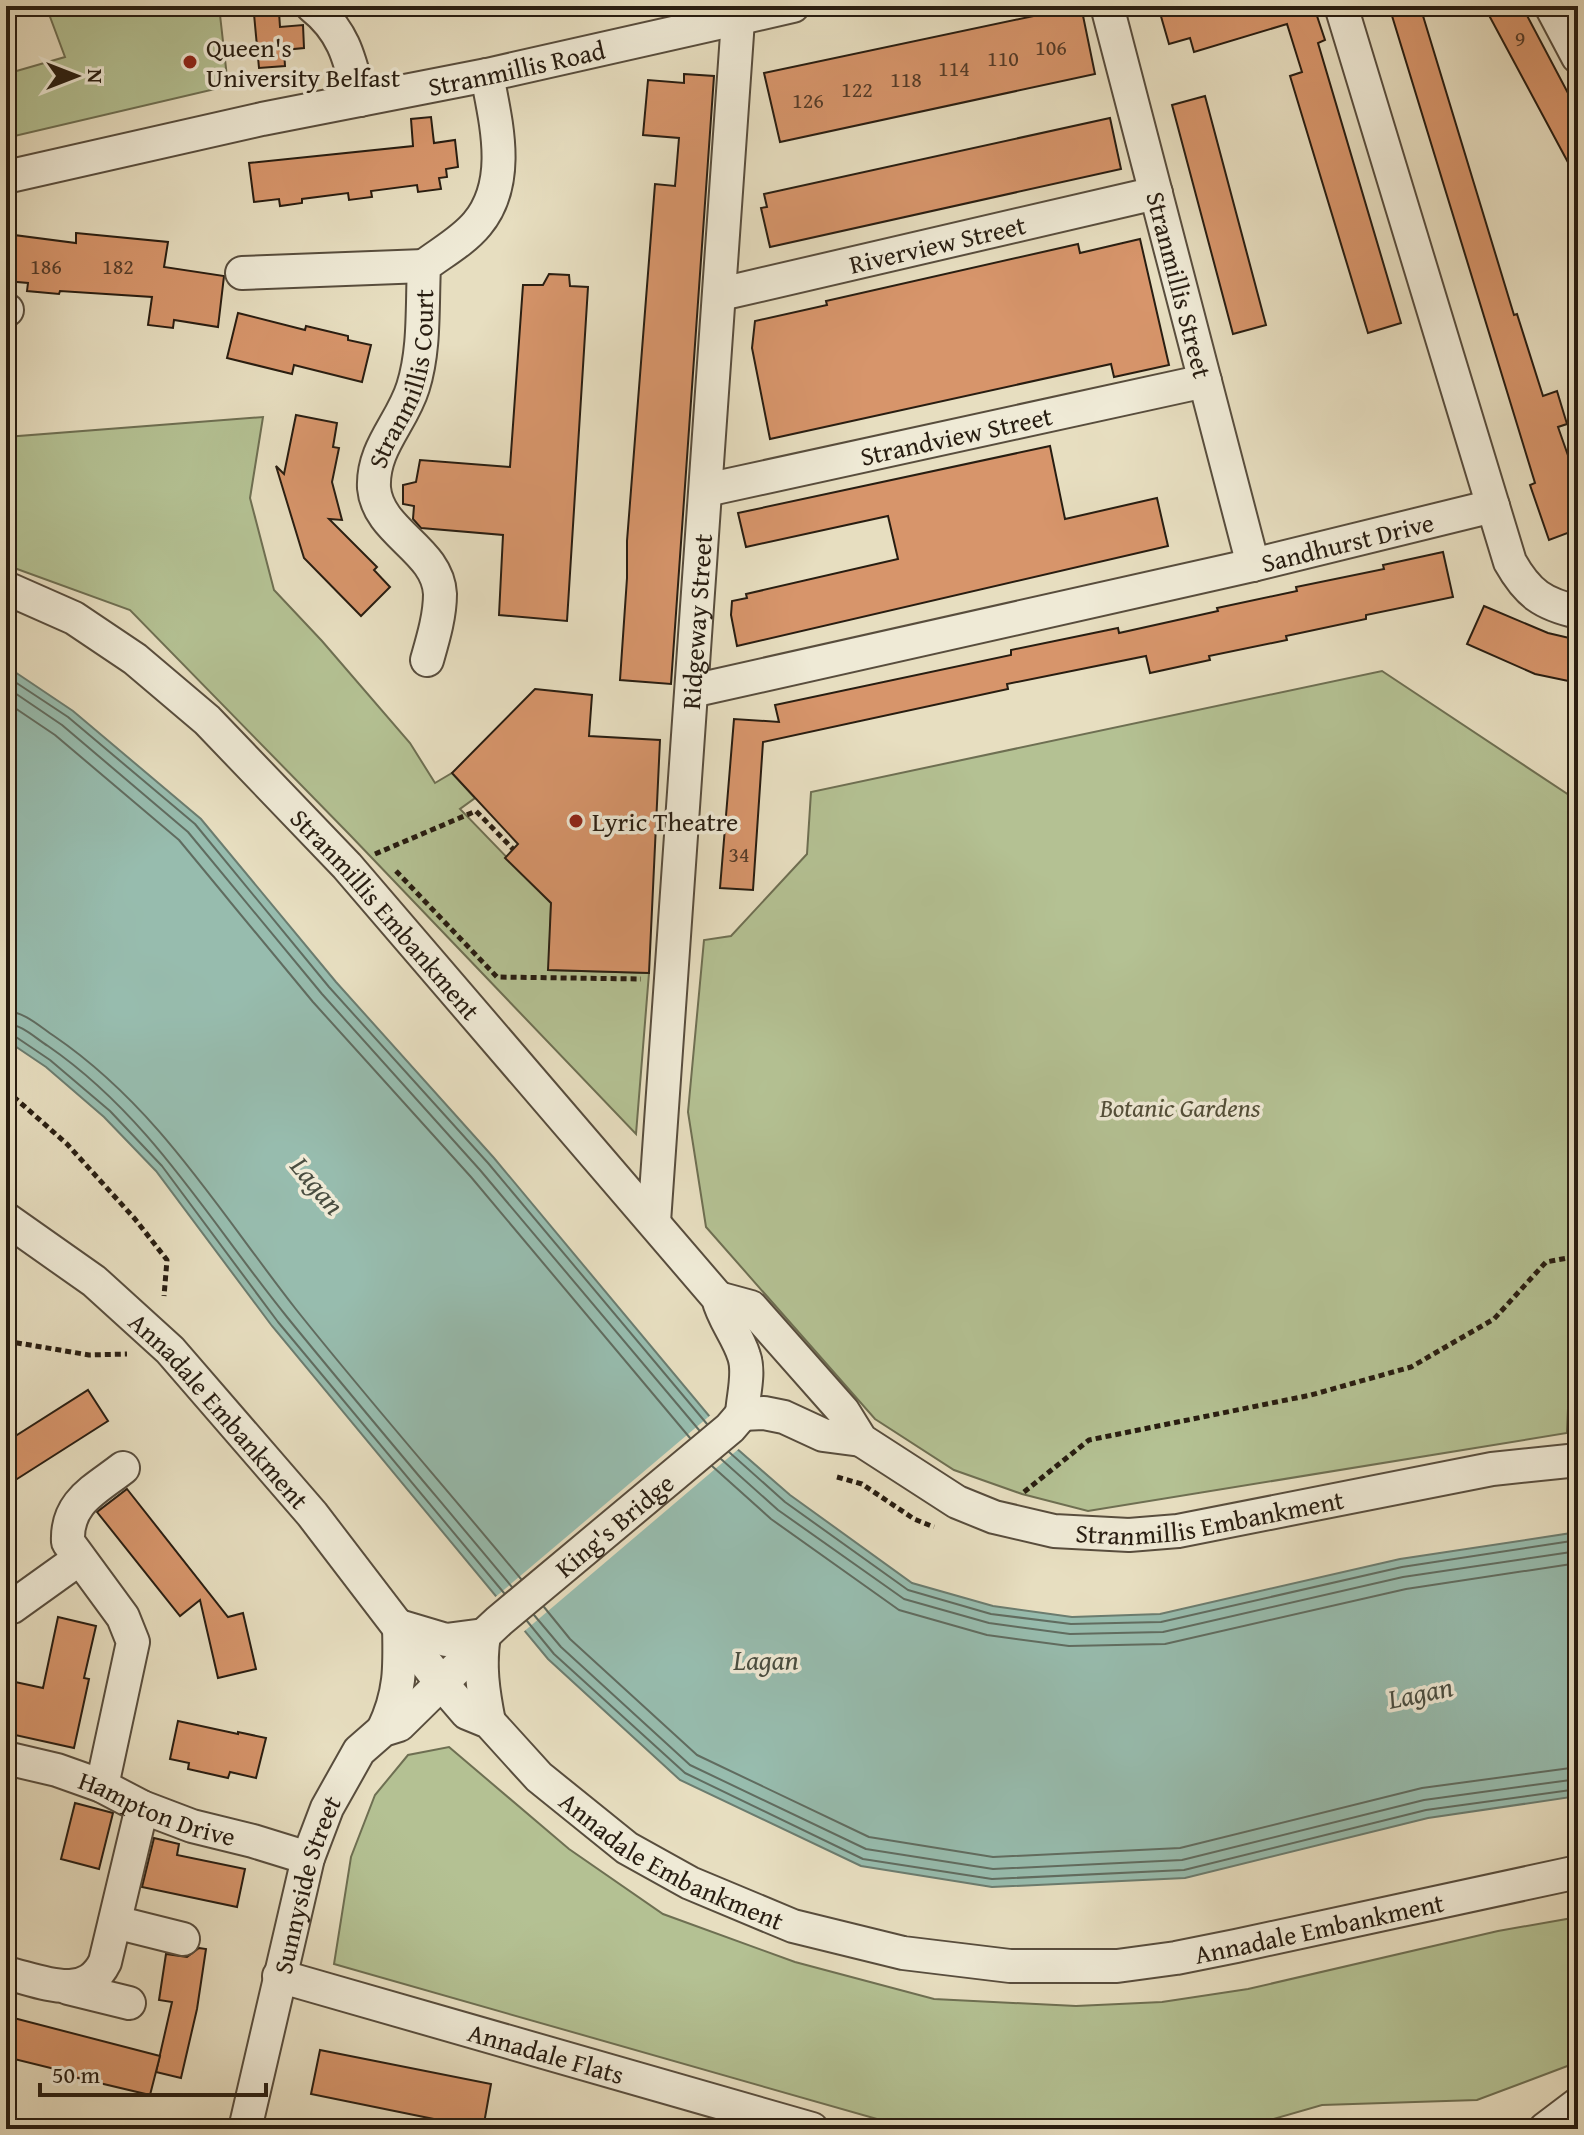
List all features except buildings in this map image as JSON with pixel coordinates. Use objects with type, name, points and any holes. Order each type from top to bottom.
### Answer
[{"type":"street","points":[[312,6],[326,17],[346,46],[360,100]]},
{"type":"street","name":"Stranmillis Road","points":[[6,177],[262,119],[487,75],[735,13],[793,6]]},
{"type":"street","name":"Stranmillis Street","points":[[1107,6],[1253,565]]},
{"type":"street","points":[[1341,6],[1510,562],[1522,583],[1539,598],[1578,612]]},
{"type":"street","points":[[1551,6],[1578,57]]},
{"type":"street","name":"Ridgeway Street","points":[[654,1222],[721,294],[735,13]]},
{"type":"street","name":"Stranmillis Court","points":[[242,273],[424,266],[477,223],[491,200],[498,170],[498,135],[487,75]]},
{"type":"street","name":"Riverview Street","points":[[721,294],[1156,193]]},
{"type":"street","name":"Stranmillis Court","points":[[424,266],[420,357],[400,418],[381,446],[375,467],[374,491],[385,517],[436,576],[440,593],[427,660]]},
{"type":"street","name":"Strandview Street","points":[[706,490],[1205,381]]},
{"type":"street","name":"Sandhurst Drive","points":[[692,691],[1253,565],[1493,506]]},
{"type":"street","name":"Stranmillis Embankment","points":[[6,588],[86,626],[135,659],[207,720],[347,866],[718,1298],[745,1357],[746,1370],[736,1421],[764,1413],[784,1417],[823,1435],[861,1440]]},
{"type":"street","name":"Annadale Embankment","points":[[6,1219],[94,1281],[170,1350],[312,1514],[467,1713],[489,1722],[539,1777],[627,1848],[690,1883],[793,1926],[903,1953],[1010,1966],[1117,1966],[1236,1946],[1578,1872]]},
{"type":"street","name":"Stranmillis Embankment","points":[[718,1298],[751,1307],[843,1411],[861,1440],[957,1502],[994,1517],[1054,1531],[1129,1535],[1178,1531],[1492,1469],[1578,1460]]},
{"type":"street","name":"King's Bridge","points":[[442,1684],[491,1628],[736,1421]]},
{"type":"street","points":[[102,1786],[133,1642],[123,1617],[68,1542],[67,1527],[71,1513],[81,1500],[123,1468]]},
{"type":"street","points":[[6,1609],[79,1559]]},
{"type":"street","points":[[383,1730],[399,1687],[399,1626],[446,1640],[491,1628]]},
{"type":"street","points":[[489,1722],[482,1687],[481,1655],[491,1628]]},
{"type":"street","name":"Sunnyside Street","points":[[245,2129],[308,1858],[327,1808],[359,1751],[383,1730],[399,1725],[442,1684]]},
{"type":"street","name":"Hampton Drive","points":[[6,1758],[57,1770],[102,1786],[142,1807],[192,1826],[308,1858]]},
{"type":"street","points":[[68,1988],[85,1984],[98,1976],[105,1962],[142,1807]]},
{"type":"street","points":[[115,1922],[183,1939]]},
{"type":"street","points":[[6,1973],[129,2003]]},
{"type":"street","name":"Annadale Flats","points":[[279,1976],[812,2129]]},
{"type":"street","points":[[1545,2129],[1578,2104]]},
{"type":"path","points":[[513,849],[476,811],[379,853],[497,977],[648,979]]},
{"type":"path","points":[[6,1090],[67,1144],[135,1219],[167,1260],[164,1296]]},
{"type":"path","points":[[1015,1499],[1089,1440],[1311,1395],[1411,1367],[1494,1319],[1546,1262],[1578,1256]]},
{"type":"path","points":[[6,1341],[89,1355],[127,1354]]},
{"type":"green space","points":[[46,6],[219,6],[228,86],[6,138],[6,74],[65,57]]},
{"type":"green space","points":[[263,417],[250,498],[274,590],[410,743],[435,783],[452,773],[475,798],[460,809],[551,903],[549,970],[649,973],[636,1134],[130,610],[6,565],[6,437]]},
{"type":"green space","name":"Botanic Gardens","points":[[1382,671],[1578,801],[1578,1263],[1574,1263],[1567,1433],[1088,1511],[1022,1494],[954,1470],[875,1419],[706,1227],[688,1112],[704,940],[731,936],[807,854],[811,792]]},
{"type":"green space","points":[[449,1747],[569,1849],[663,1914],[795,1962],[934,1999],[1076,2006],[1162,2002],[1248,1989],[1498,1931],[1578,1917],[1578,2062],[1477,2100],[1322,2105],[1239,2129],[912,2129],[334,1964],[351,1857],[375,1795],[408,1755]]},
{"type":"water","name":"Lagan","points":[[6,666],[73,711],[201,819],[336,982],[494,1158],[735,1447],[790,1495],[912,1583],[993,1606],[1072,1617],[1160,1614],[1400,1559],[1578,1532],[1578,1796],[1428,1818],[1185,1878],[992,1887],[861,1866],[680,1780],[548,1659],[272,1326],[156,1171],[104,1117],[46,1067],[6,1040]]},
{"type":"pier","points":[[713,1413],[741,1447],[521,1634],[493,1599]]},
{"type":"place","name":"Queen's University Belfast","points":[[190,62]]},
{"type":"place","name":"Lyric Theatre","points":[[576,821]]}]
